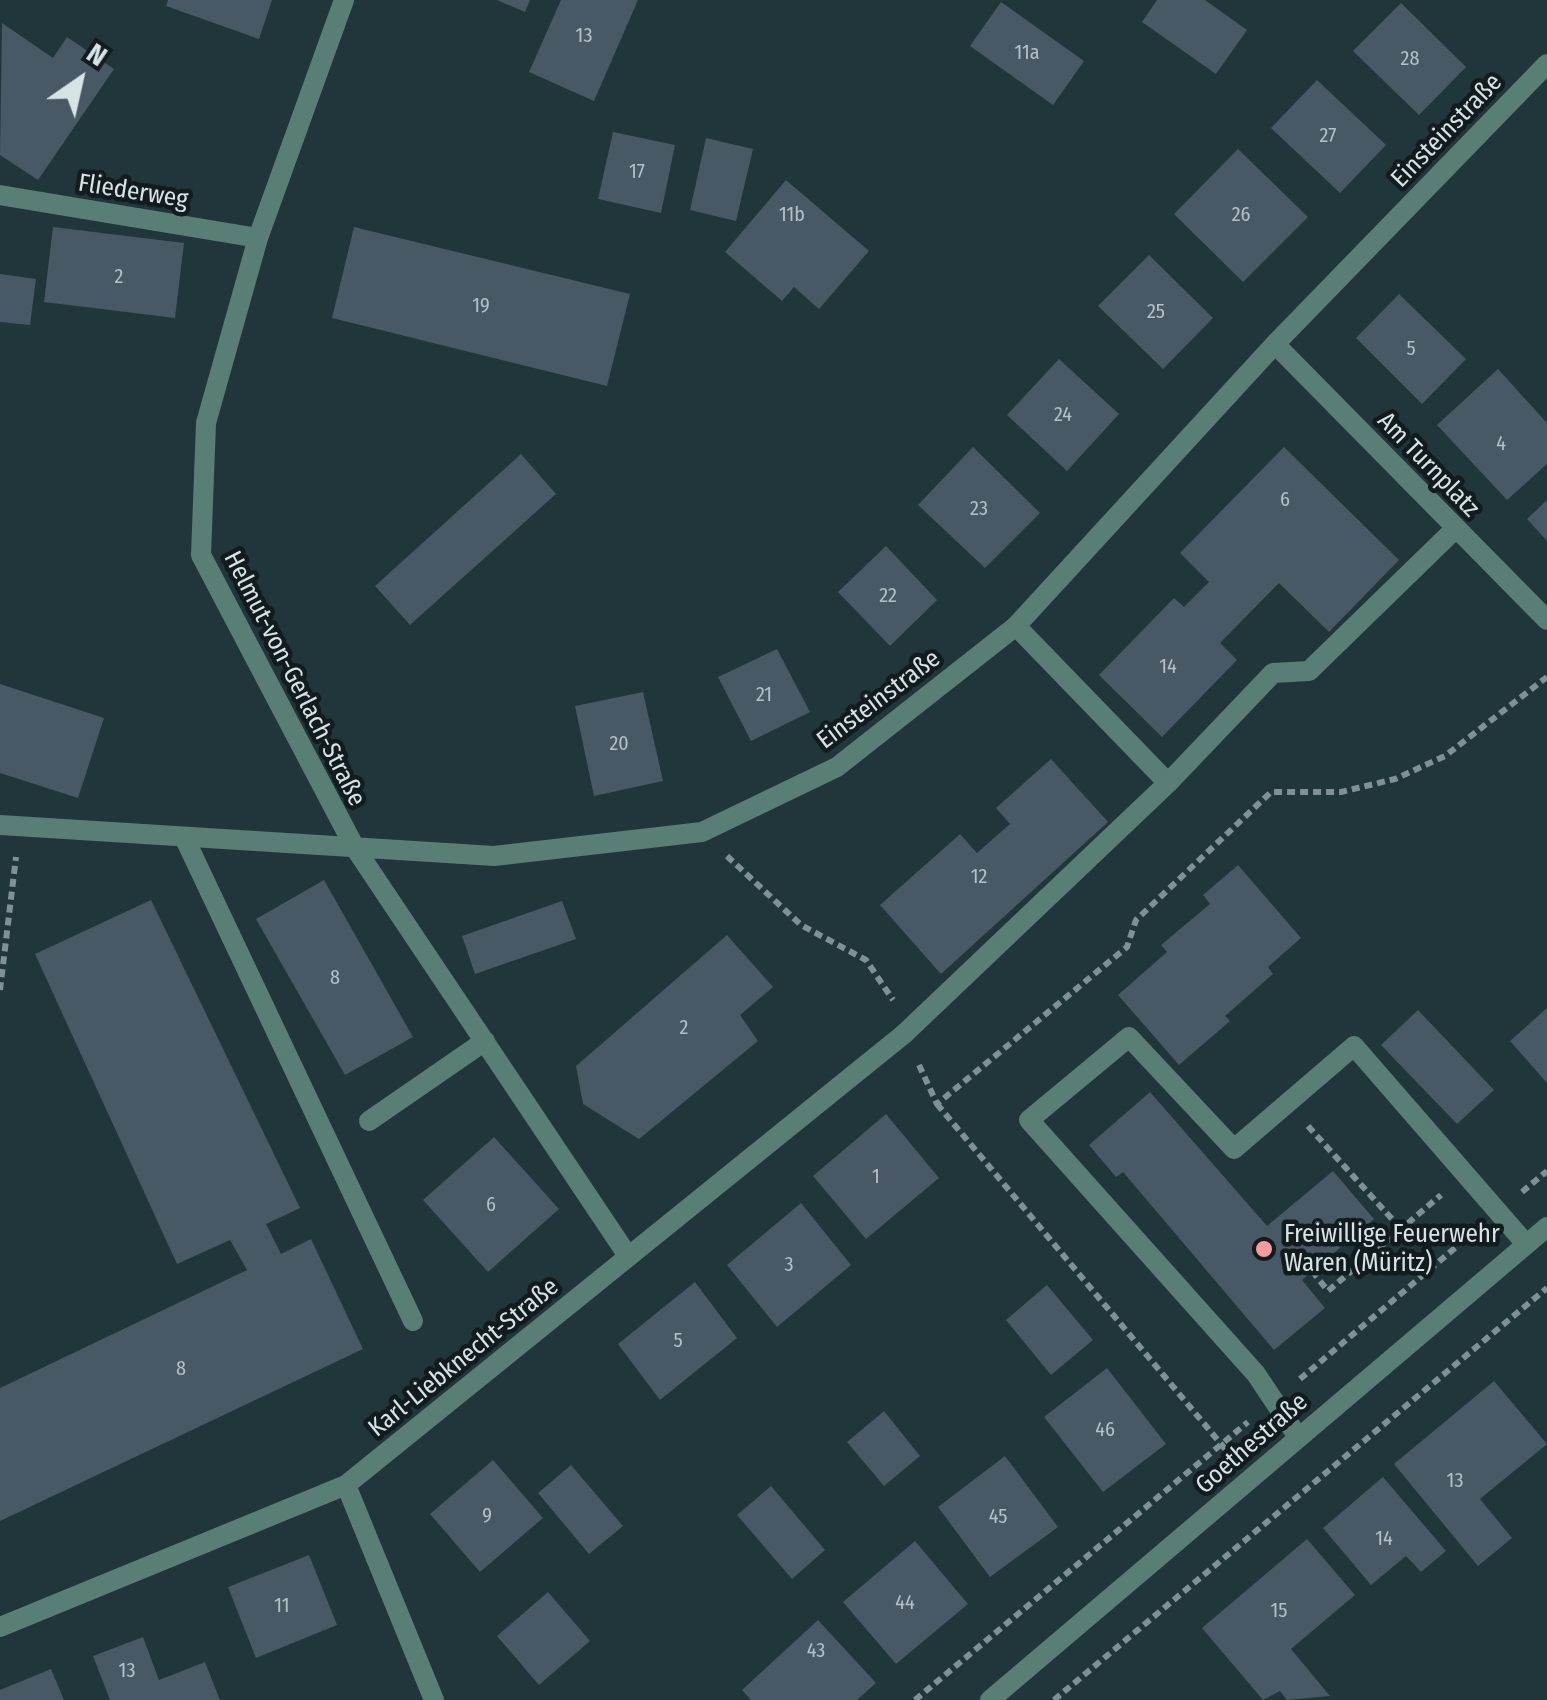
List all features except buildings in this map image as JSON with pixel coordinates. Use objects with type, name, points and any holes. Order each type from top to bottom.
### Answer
[{"type":"street","name":"Helmut-von-Gerlach-Straße","points":[[344,0],[258,238],[206,423],[202,555],[354,848],[628,1256]]},
{"type":"street","name":"Einsteinstraße","points":[[10,825],[494,856],[702,832],[837,767],[1016,626],[1274,344],[1547,64]]},
{"type":"street","name":"Fliederweg","points":[[0,196],[258,238]]},
{"type":"street","name":"Am Turnplatz","points":[[1274,344],[1547,620]]},
{"type":"street","name":"Karl-Liebknecht-Straße","points":[[0,1627],[346,1485],[904,1034],[1168,783],[1273,673],[1310,671],[1454,529]]},
{"type":"street","points":[[1016,626],[1168,783]]},
{"type":"street","points":[[184,837],[413,1320]]},
{"type":"street","points":[[1298,1437],[1256,1374],[1029,1120],[1130,1037],[1234,1149],[1354,1046],[1526,1244]]},
{"type":"street","points":[[369,1121],[484,1041]]},
{"type":"street","name":"Goethestraße","points":[[990,1700],[1547,1227]]},
{"type":"street","points":[[346,1485],[434,1700]]},
{"type":"path","points":[[937,1104],[1127,947],[1136,920],[1271,792],[1341,792],[1394,779],[1445,756],[1547,677]]},
{"type":"path","points":[[0,990],[10,825]]},
{"type":"path","points":[[702,832],[801,924],[866,960],[904,1017],[904,1034],[937,1104],[1250,1478]]},
{"type":"path","points":[[1287,1104],[1400,1229]]},
{"type":"path","points":[[915,1700],[1547,1172]]},
{"type":"path","points":[[1312,1271],[1328,1291],[1465,1175]]},
{"type":"path","points":[[1054,1700],[1547,1288]]},
{"type":"place","name":"Freiwillige Feuerwehr Waren (Müritz)","points":[[1264,1249]]}]
